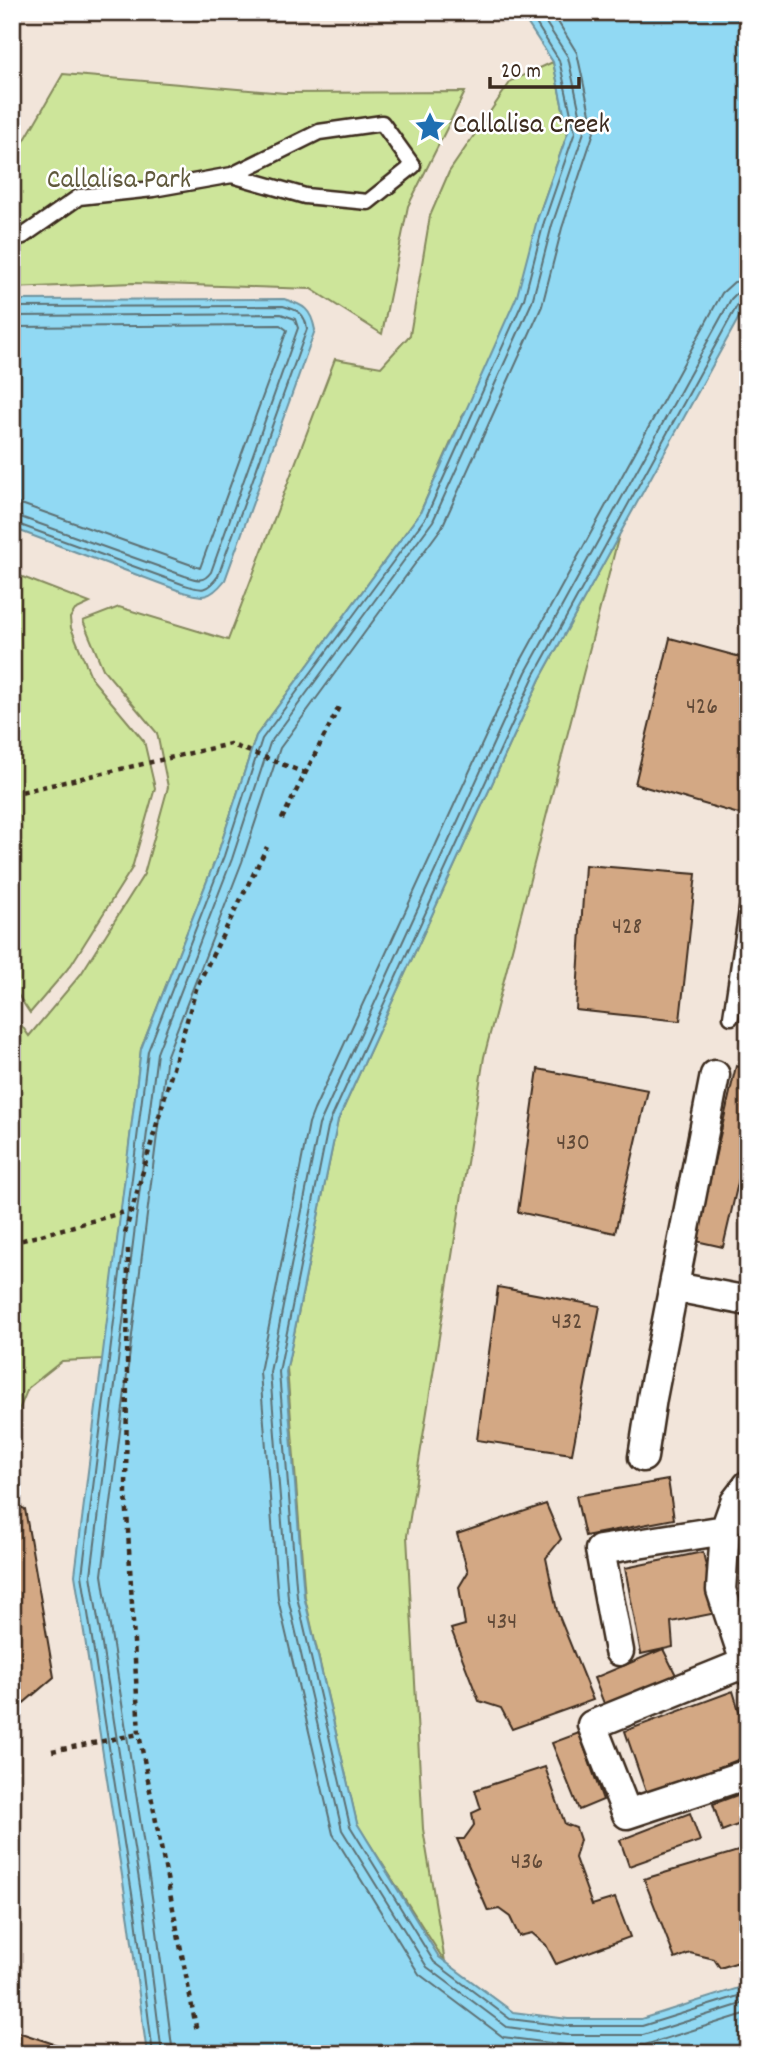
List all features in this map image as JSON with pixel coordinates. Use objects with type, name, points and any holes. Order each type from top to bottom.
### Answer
[{"type":"street","points":[[643,1457],[715,1075]]},
{"type":"street","points":[[675,1287],[748,1301]]},
{"type":"street","points":[[748,1485],[735,1502],[725,1530],[721,1590],[747,1667],[592,1725],[627,1814],[748,1774]]},
{"type":"street","points":[[619,1651],[600,1550],[725,1530]]},
{"type":"lane","points":[[12,239],[23,236],[79,197],[153,189],[232,175],[319,132],[383,123],[412,166],[368,202],[305,196],[232,175]]},
{"type":"lane","points":[[731,1017],[748,903]]},
{"type":"path","points":[[282,818],[340,705]]},
{"type":"path","points":[[12,794],[230,744],[305,773]]},
{"type":"path","points":[[125,1233],[197,986],[267,847]]},
{"type":"path","points":[[12,1243],[132,1210]]},
{"type":"path","points":[[128,1249],[125,1493],[139,1734],[197,2032]]},
{"type":"path","points":[[52,1751],[139,1734]]},
{"type":"green space","points":[[553,62],[568,132],[537,220],[565,276],[462,417],[420,513],[256,736],[218,853],[141,1049],[103,1359],[62,1361],[28,1388],[12,1427],[12,1012],[29,1036],[81,974],[144,874],[168,787],[157,733],[103,669],[83,621],[119,607],[228,640],[335,359],[381,367],[410,335],[430,216],[449,172],[511,81]]},
{"type":"green space","name":"Callalisa Park","points":[[63,74],[285,93],[465,92],[408,206],[382,334],[311,289],[133,283],[12,288],[12,162]]},
{"type":"green space","points":[[619,535],[484,1057],[407,1536],[423,1829],[445,1962],[357,1824],[305,1598],[287,1368],[338,1120],[540,679]]},
{"type":"green space","points":[[12,573],[90,603],[75,610],[70,618],[71,628],[92,679],[144,741],[155,788],[132,868],[71,965],[30,1013],[12,986]]},
{"type":"water","points":[[520,12],[748,12],[748,301],[540,679],[338,1120],[286,1372],[304,1596],[357,1823],[439,1957],[513,2012],[568,2019],[641,2019],[748,1985],[748,2054],[147,2054],[129,1920],[75,1575],[141,1049],[218,853],[256,736],[420,513],[517,296],[537,220],[568,132],[553,62]]},
{"type":"water","points":[[284,299],[306,309],[315,330],[225,580],[214,591],[200,596],[180,591],[12,528],[12,300]]},
{"type":"building","points":[[670,638],[748,659],[748,791],[742,815],[635,784]]},
{"type":"building","points":[[585,865],[696,874],[680,1021],[576,1010]]},
{"type":"building","points":[[736,1066],[748,1069],[748,1140],[723,1247],[696,1241]]},
{"type":"building","points":[[538,1069],[648,1090],[615,1233],[518,1212]]},
{"type":"building","points":[[498,1287],[600,1306],[572,1454],[477,1440]]},
{"type":"building","points":[[668,1480],[674,1519],[585,1536],[576,1496]]},
{"type":"building","points":[[12,1504],[25,1509],[54,1677],[12,1713]]},
{"type":"building","points":[[546,1504],[561,1539],[546,1558],[557,1611],[593,1700],[512,1729],[501,1708],[479,1701],[451,1629],[465,1625],[459,1587],[468,1572],[457,1534]]},
{"type":"building","points":[[703,1552],[716,1613],[671,1622],[673,1647],[641,1654],[625,1568]]},
{"type":"building","points":[[663,1649],[676,1675],[605,1706],[594,1678]]},
{"type":"building","points":[[733,1691],[748,1740],[748,1756],[647,1795],[625,1731]]},
{"type":"building","points":[[579,1733],[603,1800],[579,1810],[552,1743]]},
{"type":"building","points":[[545,1767],[565,1824],[576,1828],[580,1840],[575,1858],[592,1905],[615,1898],[630,1937],[556,1964],[546,1945],[532,1933],[519,1936],[510,1917],[499,1909],[488,1911],[457,1839],[464,1839],[474,1825],[472,1813],[481,1809],[475,1790]]},
{"type":"building","points":[[748,1791],[748,1821],[722,1831],[713,1804]]},
{"type":"building","points":[[690,1813],[700,1841],[629,1866],[620,1840]]},
{"type":"building","points":[[748,1848],[748,1959],[720,1968],[714,1959],[690,1953],[675,1959],[644,1879]]},
{"type":"building","points":[[12,2030],[75,2051],[74,2054],[12,2054]]},
{"type":"place","name":"Callalisa Creek","points":[[430,127]]}]
